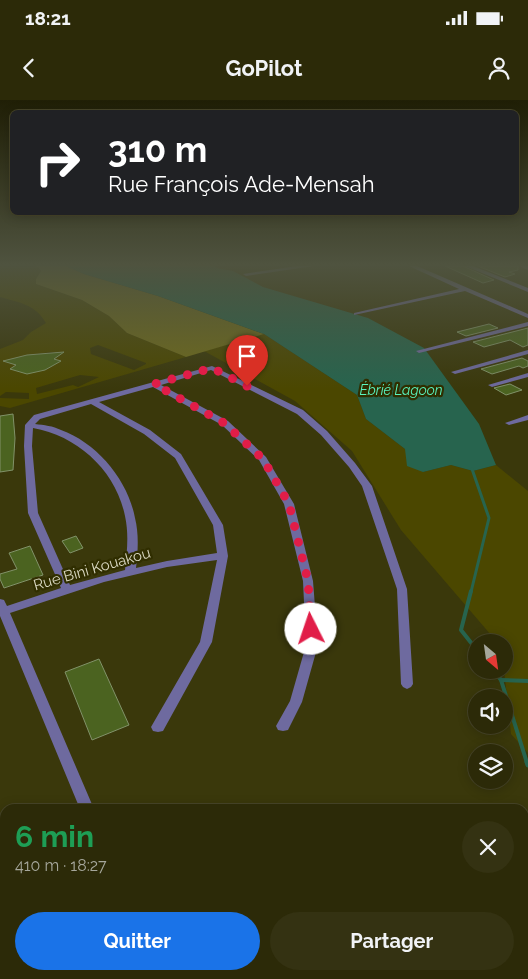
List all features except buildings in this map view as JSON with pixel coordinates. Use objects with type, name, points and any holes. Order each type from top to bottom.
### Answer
[{"type":"street","points":[[356,314],[386,307]]},
{"type":"street","points":[[509,307],[528,316]]},
{"type":"street","points":[[516,310],[528,310]]},
{"type":"street","points":[[419,351],[528,324]]},
{"type":"street","points":[[455,372],[528,352]]},
{"type":"street","points":[[68,590],[33,512],[28,446],[29,425],[37,417],[212,368],[300,412],[324,433],[367,486],[402,590],[407,684]]},
{"type":"street","points":[[492,385],[528,375]]},
{"type":"street","points":[[154,384],[224,423],[263,459],[289,504],[308,581],[312,645],[296,702],[283,726]]},
{"type":"street","points":[[91,401],[147,432],[178,456],[218,524],[223,556],[206,642],[158,727]]},
{"type":"street","points":[[509,422],[528,417]]},
{"type":"street","points":[[29,425],[61,432],[82,444],[99,459],[114,477],[129,507],[133,549],[130,572]]},
{"type":"street","name":"Rue Bini Kouakou","points":[[1,608],[130,572],[167,564],[223,556]]},
{"type":"street","points":[[1,608],[85,804]]},
{"type":"shaded area","points":[[30,307],[94,307],[109,316],[127,333],[186,357],[10,408],[0,406],[0,398],[29,399],[29,393],[6,392],[0,396],[0,349],[23,340],[31,332],[46,323]],"holes":[[[98,345],[146,363],[134,370],[91,354],[90,348]],[[52,352],[61,354],[54,359],[60,361],[46,370],[40,369],[40,371],[24,373],[10,369],[16,365],[6,362],[27,355]],[[80,375],[99,377],[78,387],[73,385],[37,394],[36,388]]]},
{"type":"shaded area","points":[[94,307],[189,307],[264,334],[186,357],[127,333],[109,316]]},
{"type":"shaded area","points":[[264,334],[357,395],[366,419],[405,449],[423,472],[451,465],[473,471],[496,465],[528,491],[528,753],[511,734],[513,734],[513,689],[506,689],[505,679],[513,679],[513,634],[490,634],[401,530],[352,451],[295,401],[204,351]]},
{"type":"water","name":"Ébrié Lagoon","points":[[189,307],[331,307],[368,318],[424,348],[479,424],[496,465],[473,471],[451,465],[423,472],[407,466],[405,449],[366,419],[357,395],[264,334]]},
{"type":"waterway","points":[[471,592],[489,518],[472,469]]},
{"type":"waterway","points":[[468,639],[461,630],[471,591]]},
{"type":"waterway","points":[[501,680],[528,681]]},
{"type":"waterway","points":[[501,680],[527,763]]},
{"type":"route","points":[[247,386],[212,368],[154,384],[224,423],[263,459],[289,504],[308,581],[311,629]]}]
